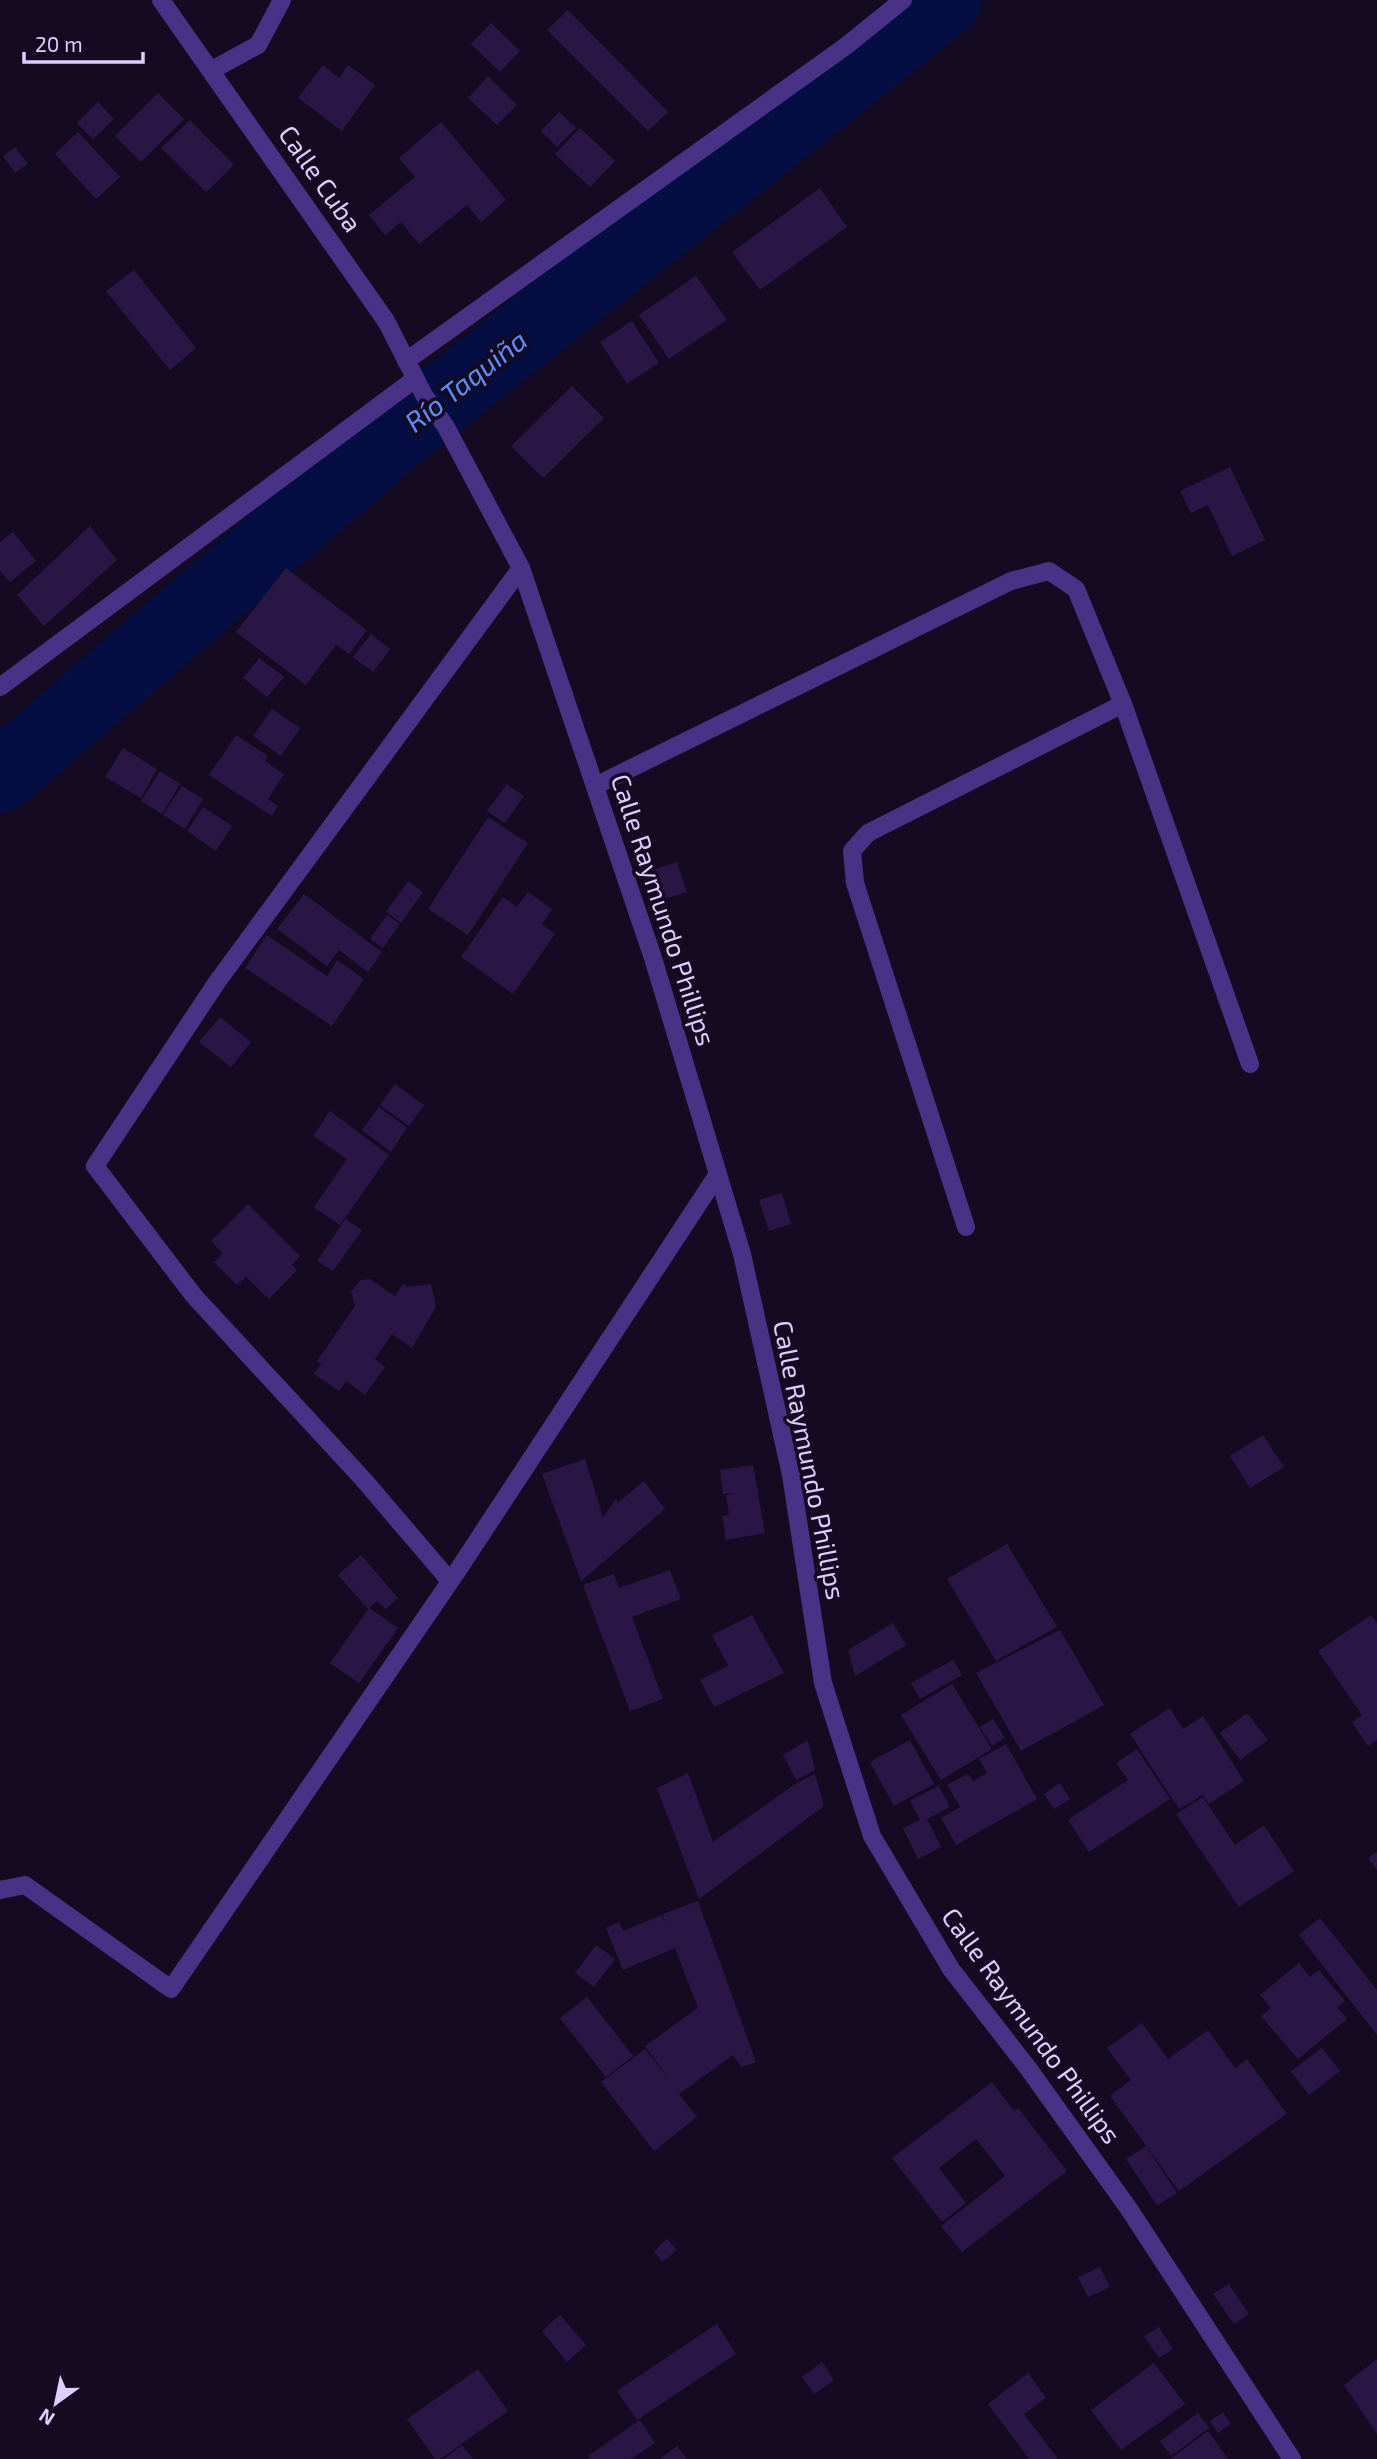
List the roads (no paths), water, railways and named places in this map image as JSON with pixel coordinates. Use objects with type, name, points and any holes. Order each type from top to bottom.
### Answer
[{"type":"street","name":"Calle Cuba","points":[[161,0],[386,321],[424,396]]},
{"type":"street","points":[[212,70],[258,45],[282,0]]},
{"type":"street","points":[[406,361],[835,54],[903,0]]},
{"type":"street","points":[[0,687],[415,379]]},
{"type":"street","name":"Calle Raymundo Phillips","points":[[424,396],[446,428],[521,568],[653,958],[742,1254],[791,1475],[823,1683],[872,1836],[951,1969],[1028,2068],[1129,2209],[1292,2459]]},
{"type":"street","points":[[450,1581],[363,1479],[194,1296],[95,1166],[217,982],[521,568]]},
{"type":"street","points":[[595,786],[1011,581],[1049,571],[1076,589],[1123,704],[1250,1064]]},
{"type":"street","points":[[966,1227],[855,883],[852,851],[868,832],[1123,704]]},
{"type":"street","points":[[0,1890],[24,1885],[171,1989],[450,1581],[718,1174]]},
{"type":"waterway","name":"Río Taquiña","points":[[0,777],[389,442],[946,0]]}]
